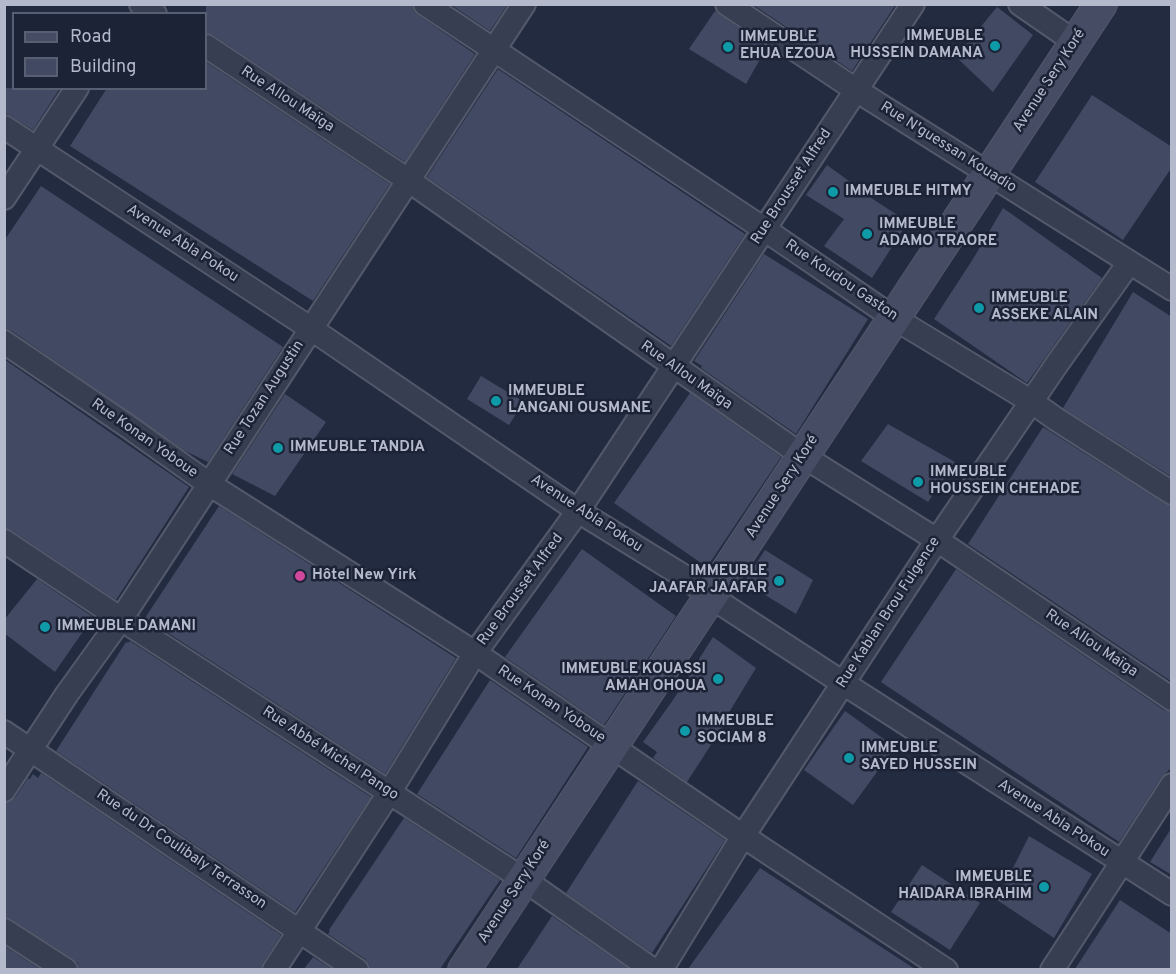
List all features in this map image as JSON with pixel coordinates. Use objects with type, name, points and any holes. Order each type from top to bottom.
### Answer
[{"type":"street","name":"Rue Koudou Gaston","points":[[425,4],[894,318],[1032,402],[1172,493]]},
{"type":"street","name":"Rue Tozan Augustin","points":[[4,790],[67,694],[121,619],[524,4]]},
{"type":"street","name":"Rue N'guessan Kouadio","points":[[727,4],[856,90],[1172,289]]},
{"type":"street","name":"Rue Brousset Alfred","points":[[274,969],[389,793],[476,653],[578,511],[912,4]]},
{"type":"street","points":[[1020,4],[1075,42]]},
{"type":"street","name":"Avenue Sery Koré","points":[[464,969],[1101,4]]},
{"type":"street","name":"Rue Allou Maïga","points":[[207,47],[408,180],[803,456],[937,540],[1172,699]]},
{"type":"street","points":[[4,198],[76,90]]},
{"type":"street","name":"Avenue Abla Pokou","points":[[4,127],[310,328],[578,511],[685,577],[711,597],[843,683],[1172,894]]},
{"type":"street","name":"Rue Kablan Brou Fulgence","points":[[660,969],[743,836],[937,540],[1057,363],[1129,263]]},
{"type":"street","name":"Rue Konan Yoboue","points":[[4,342],[209,484],[476,653],[743,836],[946,969]]},
{"type":"street","name":"Rue Abbé Michel Pango","points":[[4,541],[523,879],[653,969]]},
{"type":"street","name":"Rue du Dr Coulibaly Terrasson","points":[[4,732],[357,969]]},
{"type":"street","points":[[1053,969],[1172,785]]},
{"type":"street","points":[[4,930],[66,969]]},
{"type":"building","points":[[206,4],[412,4],[413,10],[418,15],[475,54],[405,162],[213,35],[207,33]]},
{"type":"building","points":[[450,4],[508,4],[490,31]]},
{"type":"building","points":[[752,4],[896,4],[852,71]]},
{"type":"building","name":"IMMEUBLE HUSSEIN DAMANA","points":[[997,7],[1033,35],[993,92],[956,57]]},
{"type":"building","name":"IMMEUBLE EHUA EZOUA","points":[[715,11],[767,47],[746,84],[689,49]]},
{"type":"building","points":[[207,63],[390,184],[313,301],[70,146],[106,90],[207,90]]},
{"type":"building","points":[[498,69],[745,234],[671,346],[427,177]]},
{"type":"building","points":[[4,88],[59,90],[33,130],[4,112]]},
{"type":"building","points":[[1092,95],[1172,147],[1172,167],[1123,240],[1035,182]]},
{"type":"building","name":"IMMEUBLE ADAMO TRAORE","points":[[827,165],[859,190],[908,222],[872,278],[824,246],[844,219],[806,195]]},
{"type":"building","points":[[41,186],[283,347],[208,462],[185,451],[12,331],[4,329],[4,241]]},
{"type":"building","points":[[1003,208],[1102,278],[1027,383],[934,319]]},
{"type":"building","points":[[764,254],[868,319],[796,434],[694,361]]},
{"type":"building","points":[[1133,292],[1172,317],[1172,477],[1063,408]]},
{"type":"building","points":[[4,359],[189,487],[116,600],[11,530],[4,528]]},
{"type":"building","name":"IMMEUBLE LANGANI OUSMANE","points":[[481,376],[524,402],[509,425],[467,399]]},
{"type":"building","points":[[690,393],[781,457],[707,567],[614,503]]},
{"type":"building","name":"IMMEUBLE TANDIA","points":[[285,394],[326,422],[275,496],[232,474]]},
{"type":"building","name":"IMMEUBLE HOUSSEIN CHEHADE","points":[[888,424],[955,462],[928,502],[861,461]]},
{"type":"building","points":[[1043,427],[1165,504],[1172,506],[1172,682],[968,544]]},
{"type":"building","points":[[219,506],[456,658],[385,774],[145,618]]},
{"type":"building","points":[[582,549],[676,616],[604,725],[505,657]]},
{"type":"building","name":"IMMEUBLE JAAFAR JAAFAR","points":[[765,550],[813,580],[796,614],[744,582]]},
{"type":"building","points":[[956,569],[1164,710],[1172,712],[1172,767],[1161,778],[1119,842],[881,682]]},
{"type":"building","name":"IMMEUBLE DAMANI","points":[[37,579],[93,617],[55,672],[4,633],[4,620]]},
{"type":"building","points":[[713,637],[756,668],[725,719],[727,720],[687,782],[653,758],[657,752],[643,742]]},
{"type":"building","points":[[130,641],[371,797],[295,912],[56,751],[126,642]]},
{"type":"building","points":[[490,680],[588,747],[516,858],[417,794]]},
{"type":"building","name":"IMMEUBLE SAYED HUSSEIN","points":[[845,711],[895,747],[853,805],[804,770]]},
{"type":"building","points":[[41,773],[281,935],[261,969],[79,969],[78,963],[73,959],[11,919],[4,917],[4,803],[15,798],[28,778],[30,779],[33,774],[38,778]]},
{"type":"building","points":[[638,781],[725,840],[652,953],[566,893]]},
{"type":"building","points":[[404,818],[500,880],[440,969],[370,969],[365,959],[328,934]]},
{"type":"building","points":[[1172,827],[1172,875],[1150,862]]},
{"type":"building","name":"IMMEUBLE HAIDARA IBRAHIM","points":[[1029,836],[1092,874],[1054,938],[997,900]]},
{"type":"building","points":[[922,865],[980,903],[950,950],[891,912]]},
{"type":"building","points":[[760,868],[915,969],[688,969]]},
{"type":"building","points":[[1120,900],[1172,934],[1172,969],[1075,969]]},
{"type":"building","points":[[552,916],[629,969],[517,969]]},
{"type":"building","points":[[4,946],[40,969],[4,969]]},
{"type":"building","points":[[313,957],[332,969],[304,969]]},
{"type":"place","name":"IMMEUBLE HUSSEIN DAMANA","points":[[995,46]]},
{"type":"place","name":"IMMEUBLE EHUA EZOUA","points":[[728,47]]},
{"type":"place","name":"IMMEUBLE HITMY","points":[[833,192]]},
{"type":"place","name":"IMMEUBLE ADAMO TRAORE","points":[[867,234]]},
{"type":"place","name":"IMMEUBLE ASSEKE ALAIN","points":[[979,308]]},
{"type":"place","name":"IMMEUBLE LANGANI OUSMANE","points":[[496,401]]},
{"type":"place","name":"IMMEUBLE TANDIA","points":[[278,448]]},
{"type":"place","name":"IMMEUBLE HOUSSEIN CHEHADE","points":[[918,482]]},
{"type":"place","name":"Hôtel New Yirk","points":[[300,576]]},
{"type":"place","name":"IMMEUBLE JAAFAR JAAFAR","points":[[779,581]]},
{"type":"place","name":"IMMEUBLE DAMANI","points":[[45,627]]},
{"type":"place","name":"IMMEUBLE KOUASSI AMAH OHOUA","points":[[718,679]]},
{"type":"place","name":"IMMEUBLE SOCIAM 8","points":[[685,731]]},
{"type":"place","name":"IMMEUBLE SAYED HUSSEIN","points":[[849,758]]},
{"type":"place","name":"IMMEUBLE HAIDARA IBRAHIM","points":[[1044,887]]}]
